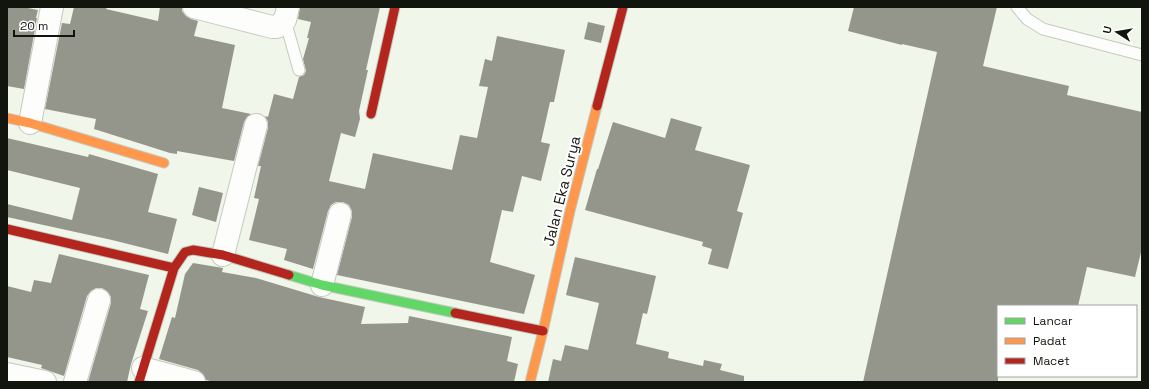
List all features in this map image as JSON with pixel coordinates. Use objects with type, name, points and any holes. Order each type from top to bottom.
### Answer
[{"type":"street","points":[[30,124],[52,7]]},
{"type":"street","points":[[194,7],[272,27],[279,26],[286,14]]},
{"type":"street","points":[[371,114],[395,7]]},
{"type":"street","name":"Jalan Eka Surya","points":[[530,382],[570,211],[623,7]]},
{"type":"street","points":[[7,118],[164,163]]},
{"type":"street","points":[[223,256],[256,125]]},
{"type":"street","points":[[322,285],[340,214]]},
{"type":"street","points":[[7,229],[174,268]]},
{"type":"street","points":[[194,382],[141,375],[174,268],[185,252],[193,250],[223,256],[322,285],[543,331]]},
{"type":"street","points":[[75,382],[99,300]]},
{"type":"street","points":[[7,374],[41,382]]},
{"type":"lane","points":[[1017,7],[1027,19],[1043,29],[1142,55]]},
{"type":"lane","points":[[286,14],[299,70]]},
{"type":"building","points":[[7,7],[23,7],[38,10],[24,89],[7,86]]},
{"type":"building","points":[[74,7],[107,7],[106,9],[158,21],[160,7],[182,7],[182,11],[186,16],[198,21],[194,36],[235,45],[222,108],[251,114],[244,122],[234,161],[177,151],[177,154],[170,153],[94,129],[96,119],[45,109],[62,23],[70,24]]},
{"type":"building","points":[[300,7],[380,7],[366,70],[368,70],[359,111],[360,119],[355,137],[341,133],[329,181],[365,189],[373,153],[452,170],[460,135],[477,138],[488,87],[479,86],[485,59],[492,61],[497,36],[565,50],[554,102],[550,102],[541,142],[550,144],[541,181],[522,176],[513,212],[502,210],[490,262],[535,275],[524,314],[337,275],[352,217],[352,211],[349,205],[343,202],[336,202],[331,205],[328,211],[313,269],[284,260],[287,249],[249,240],[259,199],[254,198],[261,166],[258,166],[268,128],[268,122],[265,116],[268,117],[274,94],[293,99],[299,77],[304,75],[306,71],[303,59],[309,38],[307,38],[311,22],[298,19]]},
{"type":"building","points":[[854,7],[997,7],[983,66],[1069,86],[1067,95],[1142,112],[1142,248],[1135,277],[1087,267],[1078,305],[997,305],[998,382],[863,382],[937,52],[902,45],[848,31]]},
{"type":"building","points":[[588,22],[605,26],[601,43],[584,39]]},
{"type":"building","points":[[671,118],[702,127],[695,150],[750,165],[737,211],[743,213],[728,269],[708,264],[712,249],[702,246],[703,242],[585,210],[613,122],[665,138]]},
{"type":"building","points":[[7,138],[88,157],[89,154],[158,174],[148,212],[177,219],[168,254],[7,217],[7,204],[72,220],[80,188],[7,170]]},
{"type":"building","points":[[199,187],[223,193],[216,222],[192,215]]},
{"type":"building","points":[[59,254],[149,275],[140,309],[148,311],[131,364],[127,382],[88,382],[111,303],[111,297],[108,292],[102,288],[96,288],[87,296],[64,376],[41,368],[42,365],[7,357],[7,286],[31,292],[34,280],[51,283]]},
{"type":"building","points":[[575,257],[656,276],[647,314],[643,313],[636,344],[669,352],[668,358],[703,366],[704,360],[722,364],[720,370],[744,376],[744,382],[548,382],[553,359],[561,361],[565,345],[588,350],[599,303],[566,295]]},
{"type":"building","points":[[193,263],[223,268],[222,272],[256,278],[319,297],[365,307],[361,324],[408,323],[409,316],[512,337],[507,361],[518,364],[514,382],[214,382],[206,380],[203,374],[198,370],[159,359],[172,317],[175,318],[185,274]]},
{"type":"traffic: fast","points":[[289,275],[322,285],[455,313]]},
{"type":"traffic: slow","points":[[530,382],[570,211],[597,106]]},
{"type":"traffic: slow","points":[[7,118],[30,123],[164,163]]},
{"type":"traffic: jam","points":[[371,114],[395,7]]},
{"type":"traffic: jam","points":[[597,106],[623,7]]},
{"type":"traffic: jam","points":[[7,229],[174,268]]},
{"type":"traffic: jam","points":[[139,382],[174,268],[185,252],[193,250],[223,255],[289,275]]},
{"type":"traffic: jam","points":[[455,313],[543,331]]}]
